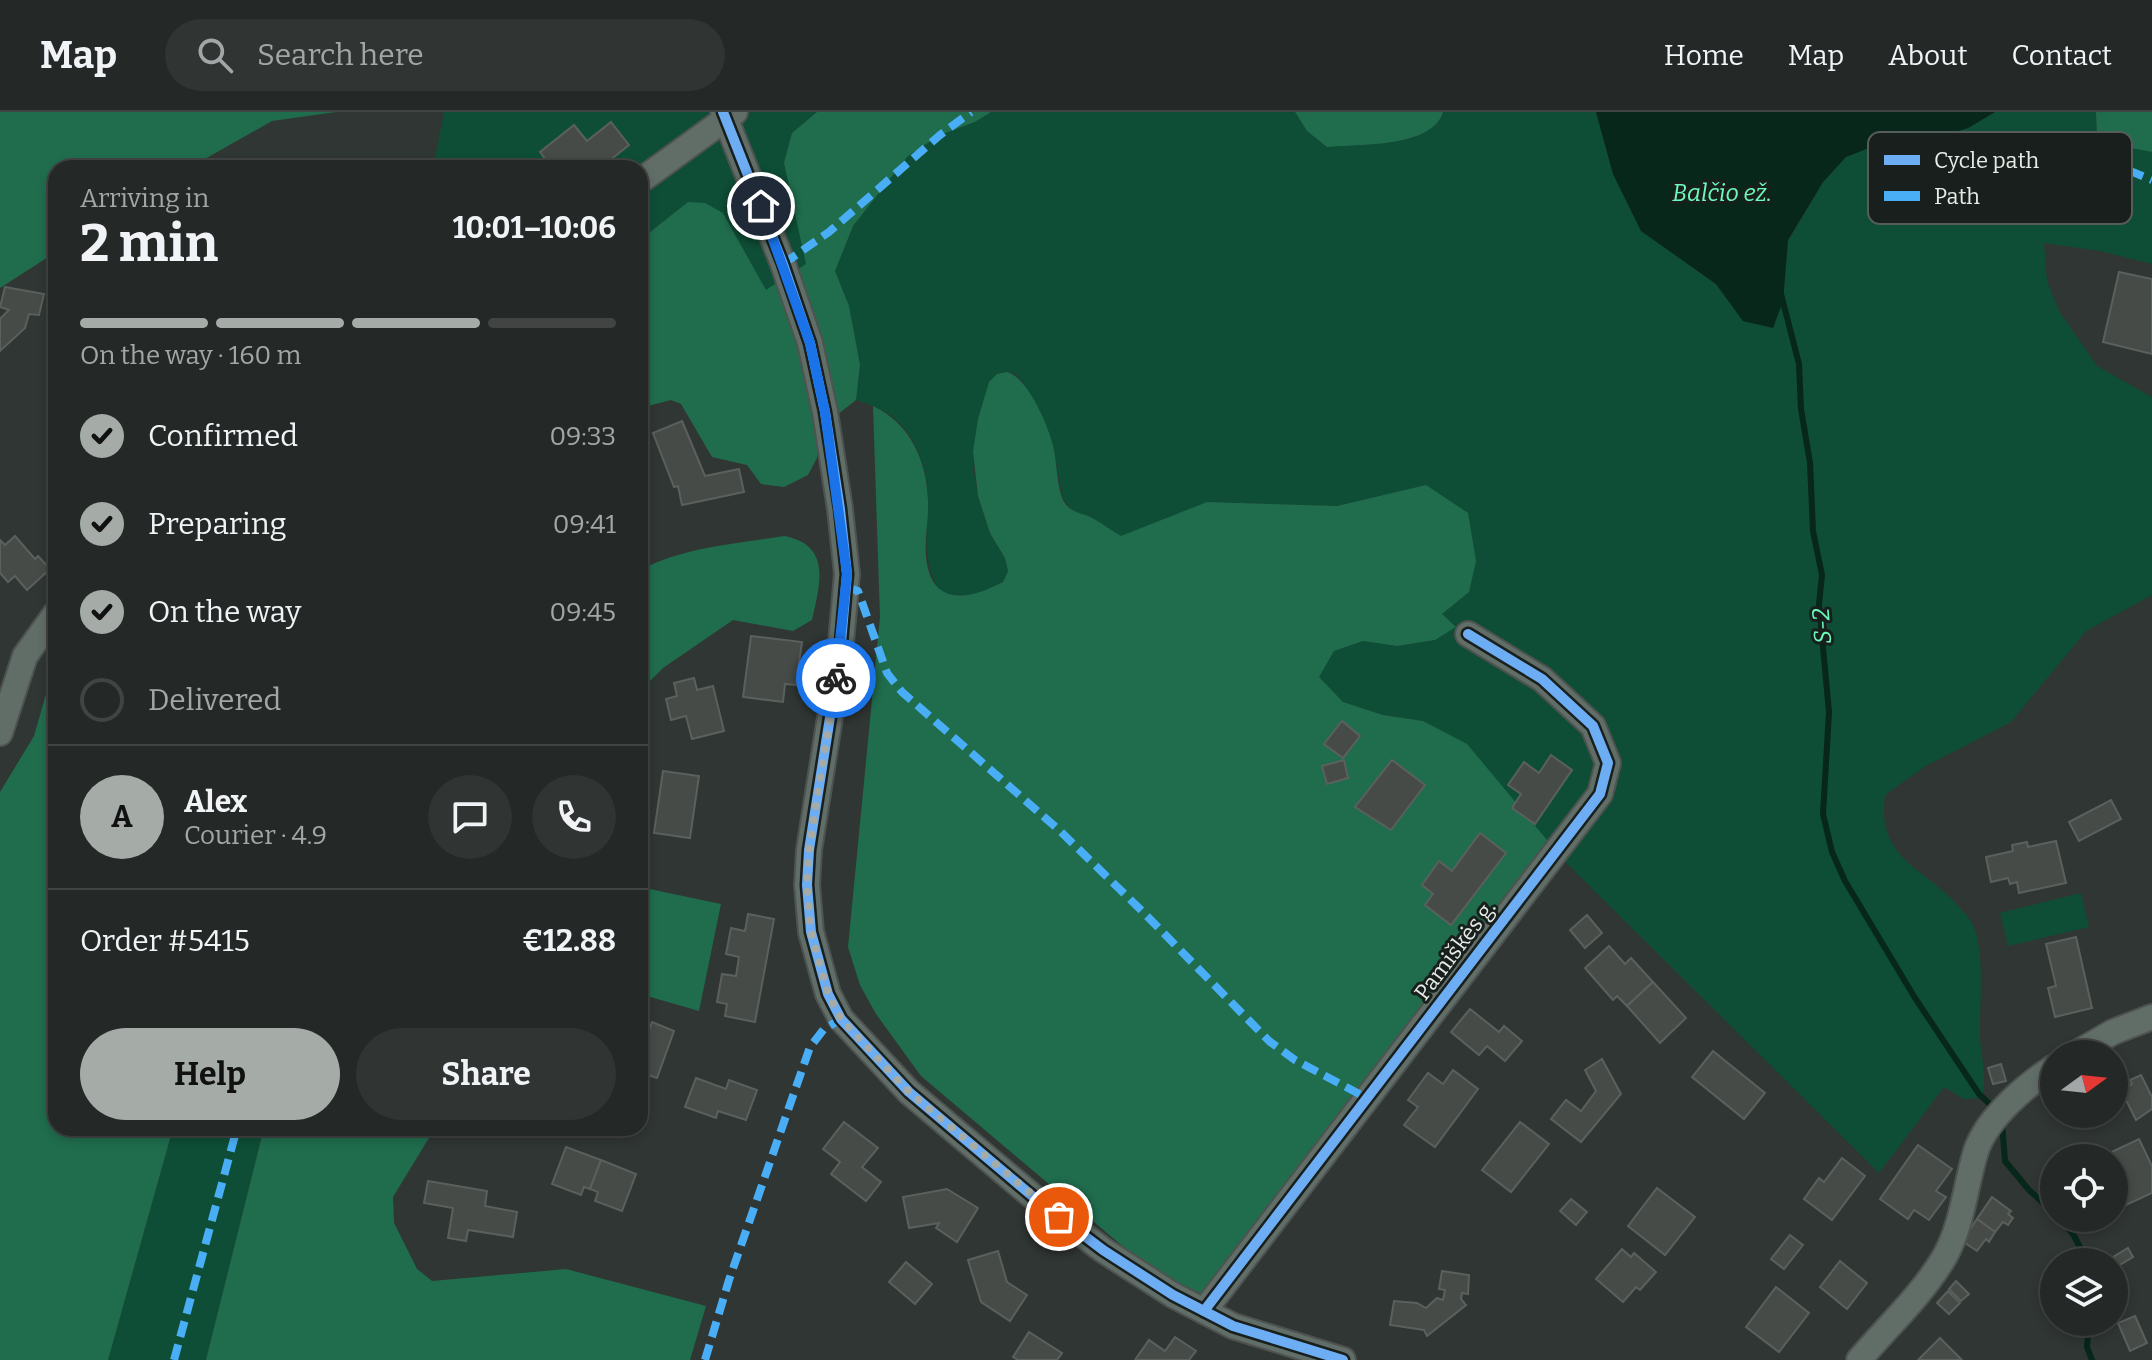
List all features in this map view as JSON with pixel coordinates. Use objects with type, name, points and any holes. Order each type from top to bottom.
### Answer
[{"type":"street","points":[[648,175],[728,114],[810,343],[825,412],[847,574],[840,654],[809,850],[807,885],[811,932],[819,969],[841,1019],[909,1092],[1037,1200],[1103,1250],[1173,1295],[1233,1326],[1343,1360]]},
{"type":"street","points":[[0,733],[25,656],[48,624]]},
{"type":"street","name":"Pamiškės g.","points":[[1204,1311],[1600,794],[1608,763],[1593,726],[1542,679],[1468,634]]},
{"type":"street","points":[[2099,1040],[2152,1017]]},
{"type":"street","points":[[1859,1360],[1944,1257],[1960,1221],[1977,1150],[1985,1131],[2029,1083],[2040,1076]]},
{"type":"shaded area","points":[[444,112],[817,112],[792,133],[784,163],[807,264],[766,291],[723,213],[688,202],[648,234],[648,160],[435,160]]},
{"type":"shaded area","points":[[991,112],[1295,112],[1307,131],[1327,146],[1375,144],[1410,138],[1436,124],[1443,112],[1596,112],[1613,174],[1641,231],[1716,284],[1743,321],[1773,328],[1783,301],[1788,241],[1823,182],[1846,157],[1868,148],[1868,224],[2132,224],[2132,148],[2152,152],[2152,264],[2100,251],[2044,243],[2047,281],[2059,311],[2097,366],[2152,397],[2152,595],[2086,631],[2011,722],[1926,766],[1885,795],[1884,817],[1888,835],[1896,849],[1961,909],[1971,921],[1976,935],[1984,1078],[1981,1098],[1964,1099],[1944,1087],[1879,1173],[1423,721],[1383,715],[1343,702],[1318,677],[1334,651],[1363,641],[1398,646],[1435,640],[1456,627],[1441,614],[1469,591],[1475,561],[1427,485],[1337,506],[1207,502],[1121,537],[1091,517],[1074,513],[1063,499],[1053,446],[1038,408],[1014,373],[997,374],[973,452],[973,466],[978,496],[990,533],[1005,558],[1008,571],[1003,582],[980,592],[956,595],[939,590],[928,558],[928,493],[924,467],[914,443],[899,423],[882,410],[856,400],[860,365],[849,306],[835,271],[853,226],[908,156],[940,135],[975,122]]},
{"type":"shaded area","points":[[1995,112],[2096,112],[2097,132],[1955,132]]},
{"type":"shaded area","points":[[2081,893],[2089,927],[2008,946],[2000,913]]},
{"type":"shaded area","points":[[171,1136],[262,1136],[206,1360],[108,1360]]},
{"type":"green space","points":[[0,112],[336,112],[272,121],[203,160],[48,160],[48,257],[0,288]]},
{"type":"green space","points":[[817,112],[991,112],[975,122],[940,135],[908,156],[853,226],[835,271],[849,306],[860,365],[856,400],[823,426],[817,458],[808,475],[784,487],[761,484],[747,465],[712,457],[681,404],[671,400],[648,406],[648,234],[688,202],[705,203],[723,213],[766,290],[806,264],[784,163],[792,133]]},
{"type":"green space","points":[[1295,112],[1443,112],[1436,124],[1410,138],[1327,147],[1307,131]]},
{"type":"green space","points":[[2096,112],[2152,112],[2152,152],[2132,148],[2132,132],[2097,132]]},
{"type":"green space","points":[[1007,372],[1023,383],[1043,417],[1052,441],[1059,488],[1066,505],[1121,536],[1207,502],[1337,506],[1426,485],[1468,513],[1476,561],[1469,592],[1442,614],[1456,627],[1435,640],[1397,646],[1363,641],[1334,651],[1319,677],[1343,702],[1383,715],[1423,721],[1467,744],[1562,858],[1224,1304],[1152,1271],[921,1076],[876,1014],[860,985],[848,947],[880,617],[873,406],[897,422],[920,458],[928,501],[926,557],[935,585],[954,595],[977,593],[1003,582],[1008,571],[1005,558],[990,533],[978,496],[973,452],[978,419],[989,382],[997,374]]},
{"type":"green space","points":[[784,536],[810,548],[819,568],[812,620],[793,631],[733,620],[663,668],[649,682],[648,690],[648,566],[692,551]]},
{"type":"green space","points":[[48,687],[48,1136],[171,1136],[108,1360],[0,1360],[0,792],[34,736]]},
{"type":"green space","points":[[648,889],[721,904],[699,1011],[648,996]]},
{"type":"green space","points":[[262,1136],[430,1136],[393,1197],[394,1223],[417,1269],[432,1281],[566,1269],[706,1306],[690,1360],[206,1360]]},
{"type":"water","name":"Balčio ež.","points":[[1596,112],[1995,112],[1955,132],[1868,132],[1868,148],[1846,157],[1823,182],[1788,240],[1783,301],[1773,328],[1743,321],[1716,284],[1641,231],[1613,174]]},
{"type":"building","points":[[611,122],[629,145],[610,160],[546,160],[540,152],[574,125],[587,141]]},
{"type":"building","points":[[2119,272],[2152,279],[2152,354],[2103,342]]},
{"type":"building","points":[[5,287],[44,294],[39,315],[29,314],[25,328],[0,351],[0,319],[9,310],[0,307]]},
{"type":"building","points":[[682,421],[705,476],[739,469],[744,492],[682,505],[678,486],[674,487],[653,433]]},
{"type":"building","points":[[15,536],[35,559],[38,556],[48,571],[27,590],[15,576],[8,582],[0,573],[0,540],[5,545]]},
{"type":"building","points":[[751,636],[802,642],[796,685],[785,684],[783,702],[743,697]]},
{"type":"building","points":[[694,678],[697,690],[713,686],[724,731],[692,739],[686,716],[671,720],[666,699],[677,696],[674,683]]},
{"type":"building","points":[[1342,721],[1360,736],[1343,758],[1324,744]]},
{"type":"building","points":[[1551,755],[1572,770],[1535,824],[1512,808],[1521,794],[1508,785],[1524,762],[1539,773]]},
{"type":"building","points":[[1344,760],[1348,778],[1327,784],[1322,766]]},
{"type":"building","points":[[1392,760],[1425,785],[1391,830],[1355,807]]},
{"type":"building","points":[[663,771],[699,776],[690,838],[654,833]]},
{"type":"building","points":[[2111,800],[2121,819],[2079,841],[2069,822]]},
{"type":"building","points":[[1480,833],[1506,853],[1451,925],[1425,905],[1433,894],[1422,885],[1439,861],[1452,871]]},
{"type":"building","points":[[2056,841],[2066,883],[2019,893],[2017,882],[2010,884],[2008,878],[1991,882],[1986,857],[2013,851],[2012,845],[2027,842],[2028,847]]},
{"type":"building","points":[[748,914],[774,919],[755,1022],[725,1016],[727,1004],[717,1002],[722,974],[736,976],[739,957],[726,954],[731,928],[745,931]]},
{"type":"building","points":[[1587,915],[1602,933],[1585,948],[1570,930]]},
{"type":"building","points":[[2076,937],[2092,1008],[2055,1017],[2048,988],[2056,986],[2046,944]]},
{"type":"building","points":[[1609,946],[1625,964],[1631,958],[1653,982],[1627,1006],[1617,996],[1613,1000],[1585,968]]},
{"type":"building","points":[[1653,982],[1686,1018],[1660,1043],[1627,1006]]},
{"type":"building","points":[[1470,1009],[1499,1032],[1504,1026],[1522,1041],[1505,1061],[1487,1046],[1479,1055],[1451,1032]]},
{"type":"building","points":[[652,1022],[674,1031],[657,1078],[648,1075],[648,1033]]},
{"type":"building","points":[[1713,1051],[1765,1093],[1744,1119],[1692,1077]]},
{"type":"building","points":[[1602,1059],[1621,1094],[1581,1142],[1551,1119],[1566,1100],[1581,1111],[1596,1091],[1585,1070]]},
{"type":"building","points":[[2001,1064],[2006,1081],[1993,1084],[1988,1068]]},
{"type":"building","points":[[1453,1070],[1478,1089],[1435,1147],[1404,1125],[1418,1107],[1408,1100],[1428,1073],[1443,1084]]},
{"type":"building","points":[[2141,1075],[2152,1097],[2152,1109],[2136,1120],[2128,1104],[2130,1080]]},
{"type":"building","points":[[696,1078],[726,1089],[729,1080],[757,1090],[746,1120],[718,1111],[716,1118],[685,1107]]},
{"type":"building","points":[[844,1122],[878,1148],[862,1167],[881,1182],[866,1201],[831,1174],[840,1162],[823,1149]]},
{"type":"building","points":[[1520,1122],[1549,1144],[1511,1192],[1482,1170]]},
{"type":"building","points":[[2139,1139],[2152,1166],[2152,1193],[2128,1204],[2128,1144]]},
{"type":"building","points":[[1918,1145],[1952,1169],[1936,1191],[1946,1197],[1929,1220],[1914,1210],[1908,1219],[1880,1199]]},
{"type":"building","points":[[566,1147],[601,1160],[590,1189],[584,1187],[581,1195],[552,1184]]},
{"type":"building","points":[[1842,1158],[1865,1176],[1832,1220],[1804,1199],[1819,1178],[1824,1182]]},
{"type":"building","points":[[601,1160],[636,1174],[622,1211],[595,1201],[598,1192],[590,1189]]},
{"type":"building","points":[[428,1181],[487,1191],[485,1206],[517,1212],[513,1237],[468,1230],[466,1241],[448,1238],[453,1208],[424,1203]]},
{"type":"building","points":[[1657,1188],[1695,1217],[1665,1255],[1628,1226]]},
{"type":"building","points":[[947,1189],[978,1208],[957,1242],[936,1228],[939,1223],[909,1228],[903,1197]]},
{"type":"building","points":[[1992,1197],[2011,1211],[2008,1214],[2013,1218],[2008,1225],[2003,1222],[1995,1232],[1977,1219]]},
{"type":"building","points":[[1571,1199],[1587,1212],[1576,1225],[1560,1211]]},
{"type":"building","points":[[1977,1219],[1995,1232],[1989,1242],[1986,1239],[1977,1251],[1962,1241]]},
{"type":"building","points":[[1790,1235],[1803,1245],[1784,1269],[1771,1259]]},
{"type":"building","points":[[1622,1249],[1631,1257],[1634,1253],[1656,1272],[1640,1290],[1636,1287],[1623,1302],[1596,1279]]},
{"type":"building","points":[[998,1251],[1007,1282],[1027,1295],[1010,1321],[981,1302],[968,1260]]},
{"type":"building","points":[[1840,1261],[1867,1283],[1847,1309],[1820,1287]]},
{"type":"building","points":[[906,1262],[932,1284],[915,1304],[889,1282]]},
{"type":"building","points":[[1442,1271],[1469,1275],[1468,1294],[1462,1293],[1461,1299],[1466,1305],[1427,1336],[1424,1330],[1390,1325],[1394,1301],[1417,1303],[1426,1308],[1437,1298],[1443,1300],[1445,1290],[1439,1289]]},
{"type":"building","points":[[1956,1281],[1969,1294],[1961,1301],[1949,1289]]},
{"type":"building","points":[[1776,1287],[1809,1313],[1779,1352],[1746,1327]]},
{"type":"building","points":[[1948,1291],[1960,1303],[1949,1314],[1937,1303]]},
{"type":"building","points":[[2135,1316],[2147,1343],[2130,1351],[2124,1336],[2128,1336],[2128,1319]]},
{"type":"building","points":[[1029,1332],[1062,1353],[1057,1360],[1018,1360],[1013,1357]]},
{"type":"building","points":[[1175,1337],[1196,1351],[1189,1360],[1135,1360],[1149,1340],[1165,1351]]},
{"type":"building","points":[[1940,1338],[1962,1360],[1918,1360]]},
{"type":"waterway","name":"S-2","points":[[1781,294],[1799,364],[1801,409],[1810,463],[1813,531],[1822,575],[1819,604],[1829,712],[1823,814],[1832,852],[1845,881],[1915,998],[1979,1094],[1994,1108]]},
{"type":"waterway","name":"S-2","points":[[2002,1123],[2005,1161],[2040,1200]]},
{"type":"waterway","name":"S-2","points":[[2071,1232],[2080,1248]]},
{"type":"waterway","name":"S-2","points":[[2088,1336],[2087,1347],[2092,1360]]},
{"type":"marked path","points":[[783,264],[829,232],[940,135],[971,112]]},
{"type":"marked path","points":[[2132,172],[2152,180]]},
{"type":"marked path","points":[[846,587],[858,591],[887,673],[902,692],[1059,830],[1269,1041],[1295,1060],[1367,1098]]},
{"type":"marked path","points":[[705,1360],[729,1280],[810,1047],[824,1029],[841,1019]]},
{"type":"marked path","points":[[174,1360],[235,1136]]},
{"type":"cycle path","points":[[723,112],[783,264],[810,343],[825,412],[840,509],[847,574],[840,654],[809,850],[807,885],[811,932],[828,994],[841,1019],[909,1092],[1037,1200],[1103,1250],[1173,1295],[1233,1326],[1343,1360]]},
{"type":"cycle path","points":[[1204,1311],[1600,794],[1608,763],[1593,726],[1542,679],[1468,634]]},
{"type":"way so far","points":[[836,678],[809,850],[807,885],[811,932],[828,994],[841,1019],[909,1092],[1059,1217]]},
{"type":"route","points":[[761,206],[810,343],[825,412],[847,574],[836,678]]}]
